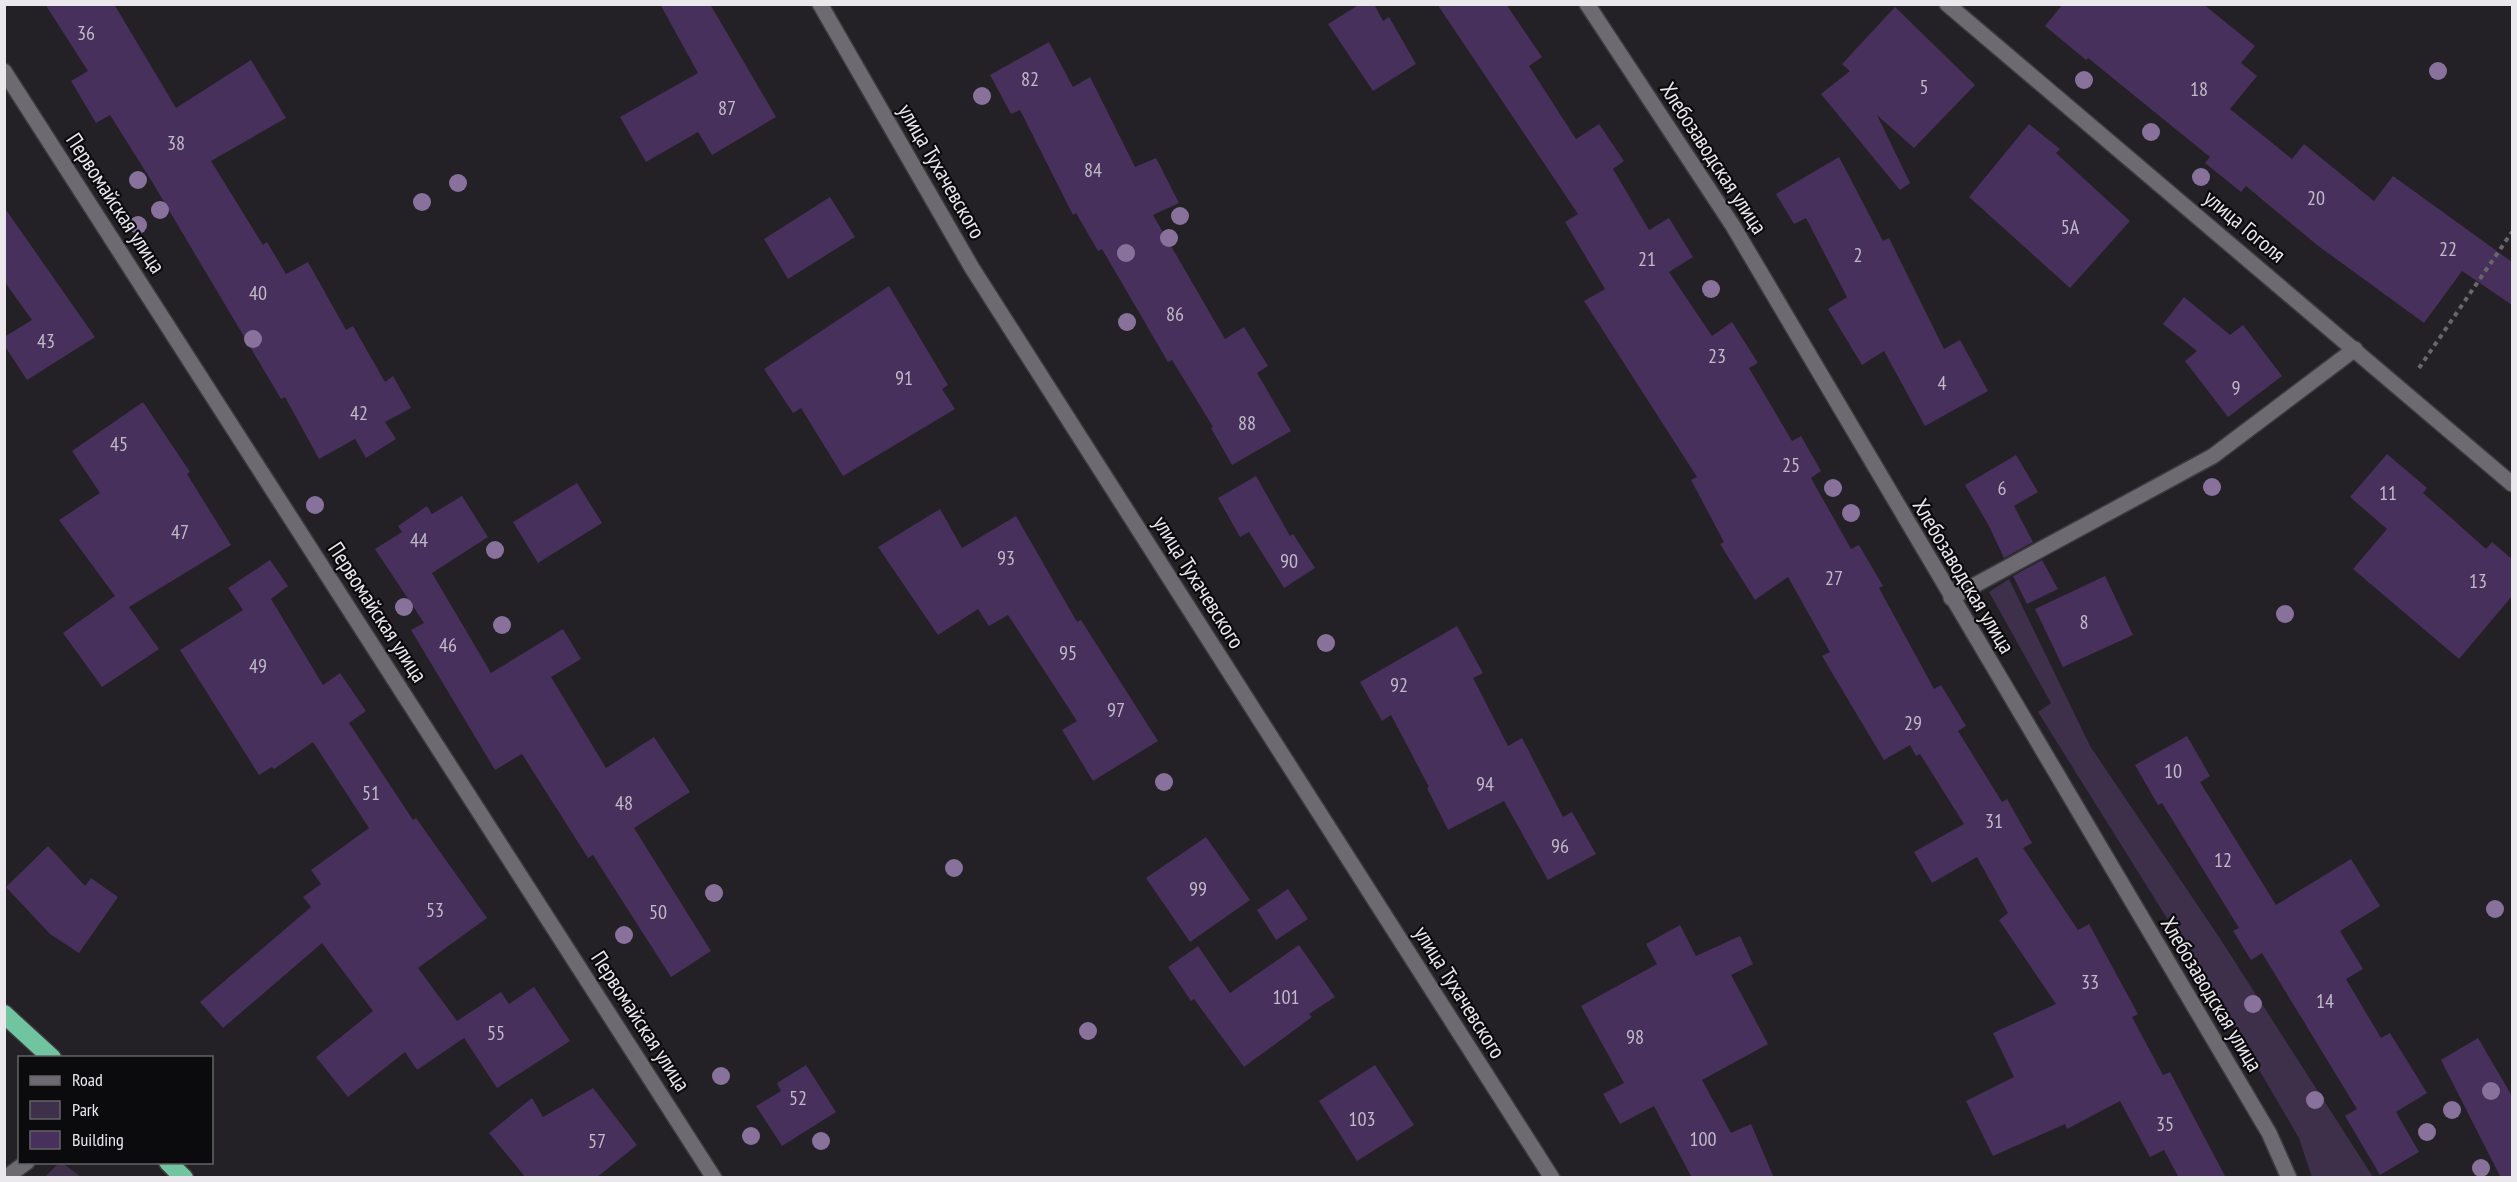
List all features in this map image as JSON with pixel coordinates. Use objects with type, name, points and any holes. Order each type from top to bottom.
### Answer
[{"type":"highway","points":[[4,1014],[50,1056]]},
{"type":"highway","points":[[170,1164],[184,1178]]},
{"type":"street","name":"улица Тухачевского","points":[[820,4],[972,268],[1552,1178]]},
{"type":"street","name":"Хлебозаводская улица","points":[[1587,4],[1733,226],[2269,1133],[2289,1178]]},
{"type":"street","name":"улица Гоголя","points":[[1947,4],[2512,484]]},
{"type":"street","name":"Первомайская улица","points":[[4,71],[714,1178]]},
{"type":"street","points":[[1951,598],[2213,456],[2355,349]]},
{"type":"street","points":[[5,1178],[24,1164]]},
{"type":"path","points":[[2404,391],[2512,232]]},
{"type":"green space","points":[[2009,579],[2090,746],[2219,937],[2373,1177],[2312,1177],[2299,1138],[2215,995],[2038,712],[2051,703],[1989,592]]},
{"type":"green space","points":[[58,1164],[63,1164],[81,1177],[45,1177]]},
{"type":"building","points":[[45,4],[114,4],[176,108],[251,60],[286,118],[211,161],[263,245],[267,242],[286,274],[308,262],[346,330],[353,326],[385,382],[393,376],[411,408],[385,422],[396,439],[366,458],[355,439],[319,459],[285,397],[281,399],[110,115],[96,123],[71,81],[88,71]]},
{"type":"building","points":[[660,4],[710,4],[776,117],[712,155],[698,132],[646,162],[620,117],[698,73]]},
{"type":"building","points":[[1360,4],[1374,4],[1383,21],[1389,17],[1416,64],[1373,91],[1328,24]]},
{"type":"building","points":[[1437,4],[1506,4],[1542,57],[1529,66],[1576,139],[1599,124],[1624,161],[1613,169],[1649,230],[1669,218],[1693,257],[1669,272],[1712,336],[1732,322],[1758,363],[1749,368],[1792,441],[1801,436],[1821,471],[1811,478],[1851,549],[1859,545],[1883,586],[1879,588],[1934,689],[1941,685],[1966,726],[1958,731],[2002,802],[2007,799],[2032,843],[2023,848],[2078,930],[2089,924],[2138,1014],[2132,1017],[2163,1075],[2170,1072],[2226,1178],[2179,1178],[2164,1150],[2150,1157],[2120,1101],[2067,1129],[2065,1124],[1993,1156],[1966,1101],[2014,1077],[1993,1033],[2056,1004],[1999,920],[2008,913],[1977,857],[1932,883],[1914,852],[1964,824],[1920,754],[1916,756],[1910,745],[1884,760],[1822,656],[1830,652],[1788,577],[1755,600],[1720,544],[1724,542],[1691,480],[1697,477],[1584,301],[1605,289],[1565,222],[1578,214]]},
{"type":"building","points":[[2063,4],[2203,4],[2255,46],[2241,63],[2257,76],[2230,109],[2292,159],[2304,144],[2374,201],[2393,176],[2512,262],[2512,305],[2462,271],[2424,323],[2317,245],[2246,186],[2241,192],[2205,163],[2210,157],[2045,26]]},
{"type":"building","points":[[1895,7],[1975,85],[1914,148],[1877,115],[1910,183],[1900,190],[1821,94],[1850,71],[1842,64]]},
{"type":"building","points":[[1049,42],[1073,87],[1090,77],[1135,167],[1156,158],[1179,203],[1153,215],[1225,339],[1244,327],[1268,366],[1257,373],[1291,431],[1232,465],[1211,428],[1213,427],[1172,360],[1168,362],[1102,249],[1098,251],[1076,213],[1073,215],[1020,110],[1011,114],[990,75]]},
{"type":"building","points":[[2029,124],[2060,149],[2056,153],[2130,221],[2070,288],[1969,197]]},
{"type":"building","points":[[1839,157],[1883,241],[1889,238],[1944,349],[1960,340],[1988,391],[1925,426],[1884,351],[1862,365],[1828,309],[1847,297],[1806,218],[1794,224],[1776,194]]},
{"type":"building","points":[[830,197],[855,237],[788,279],[764,239]]},
{"type":"building","points":[[4,207],[95,337],[27,380],[4,345],[4,337],[32,320],[4,281]]},
{"type":"building","points":[[889,286],[948,385],[942,389],[955,409],[843,476],[801,408],[793,413],[764,369]]},
{"type":"building","points":[[2184,297],[2230,335],[2243,325],[2282,376],[2228,417],[2185,361],[2197,351],[2163,324]]},
{"type":"building","points":[[143,402],[190,472],[187,474],[231,545],[129,607],[159,649],[102,687],[63,633],[115,596],[59,520],[100,493],[72,451]]},
{"type":"building","points":[[2387,454],[2427,488],[2423,493],[2486,549],[2492,542],[2512,559],[2512,596],[2459,659],[2353,569],[2387,529],[2350,497]]},
{"type":"building","points":[[2016,455],[2038,492],[2014,506],[2033,542],[2004,558],[1989,526],[1965,485]]},
{"type":"building","points":[[1256,476],[1290,536],[1293,534],[1315,568],[1284,588],[1249,532],[1240,537],[1218,498]]},
{"type":"building","points":[[577,483],[602,523],[538,563],[513,522]]},
{"type":"building","points":[[462,496],[488,537],[432,573],[491,673],[563,629],[581,659],[551,677],[606,768],[654,737],[690,792],[634,828],[711,951],[671,977],[593,855],[588,858],[522,754],[495,770],[411,630],[424,623],[375,549],[402,532],[398,526],[427,506],[432,514]]},
{"type":"building","points":[[940,509],[962,548],[1016,516],[1077,622],[1081,620],[1158,741],[1093,781],[1062,730],[1077,721],[1008,615],[989,626],[978,609],[938,635],[878,547]]},
{"type":"building","points":[[270,560],[288,586],[271,599],[323,685],[340,673],[366,711],[349,723],[413,820],[416,818],[487,918],[418,968],[457,1021],[501,992],[509,1004],[534,987],[570,1041],[497,1088],[464,1038],[417,1070],[405,1052],[348,1097],[316,1057],[373,1011],[322,943],[223,1028],[200,1002],[311,907],[303,897],[321,884],[311,870],[369,828],[313,742],[274,769],[272,767],[259,775],[180,650],[243,610],[228,588]]},
{"type":"building","points":[[2042,560],[2058,589],[2027,604],[2013,576]]},
{"type":"building","points":[[2105,576],[2133,635],[2063,667],[2035,609]]},
{"type":"building","points":[[1457,626],[1483,673],[1473,678],[1508,746],[1522,738],[1563,817],[1572,812],[1596,854],[1548,880],[1504,801],[1448,830],[1427,788],[1429,787],[1391,715],[1382,721],[1360,682]]},
{"type":"building","points":[[2187,736],[2210,776],[2200,782],[2276,905],[2351,859],[2380,906],[2340,931],[2363,969],[2346,979],[2381,1038],[2390,1033],[2427,1093],[2396,1112],[2419,1152],[2380,1175],[2345,1116],[2357,1109],[2262,953],[2251,960],[2233,931],[2239,928],[2162,803],[2158,805],[2135,765]]},
{"type":"building","points":[[1206,837],[1250,900],[1190,942],[1146,878]]},
{"type":"building","points":[[48,846],[85,886],[91,878],[118,897],[79,953],[50,934],[6,887]]},
{"type":"building","points":[[1288,889],[1308,919],[1276,940],[1257,910]]},
{"type":"building","points":[[1680,925],[1696,956],[1740,936],[1753,964],[1731,975],[1768,1044],[1702,1080],[1731,1133],[1751,1124],[1774,1178],[1692,1178],[1654,1106],[1620,1124],[1603,1094],[1624,1083],[1581,1006],[1657,964],[1646,944]]},
{"type":"building","points":[[1299,945],[1335,997],[1309,1014],[1312,1017],[1244,1067],[1194,999],[1191,1001],[1168,967],[1198,946],[1230,993]]},
{"type":"building","points":[[2478,1038],[2512,1096],[2512,1178],[2501,1178],[2441,1060]]},
{"type":"building","points":[[806,1065],[836,1112],[782,1146],[756,1106],[781,1091],[777,1083]]},
{"type":"building","points":[[1375,1065],[1414,1125],[1357,1161],[1319,1101]]},
{"type":"building","points":[[593,1088],[637,1145],[596,1178],[526,1178],[489,1133],[532,1098],[543,1117]]}]
